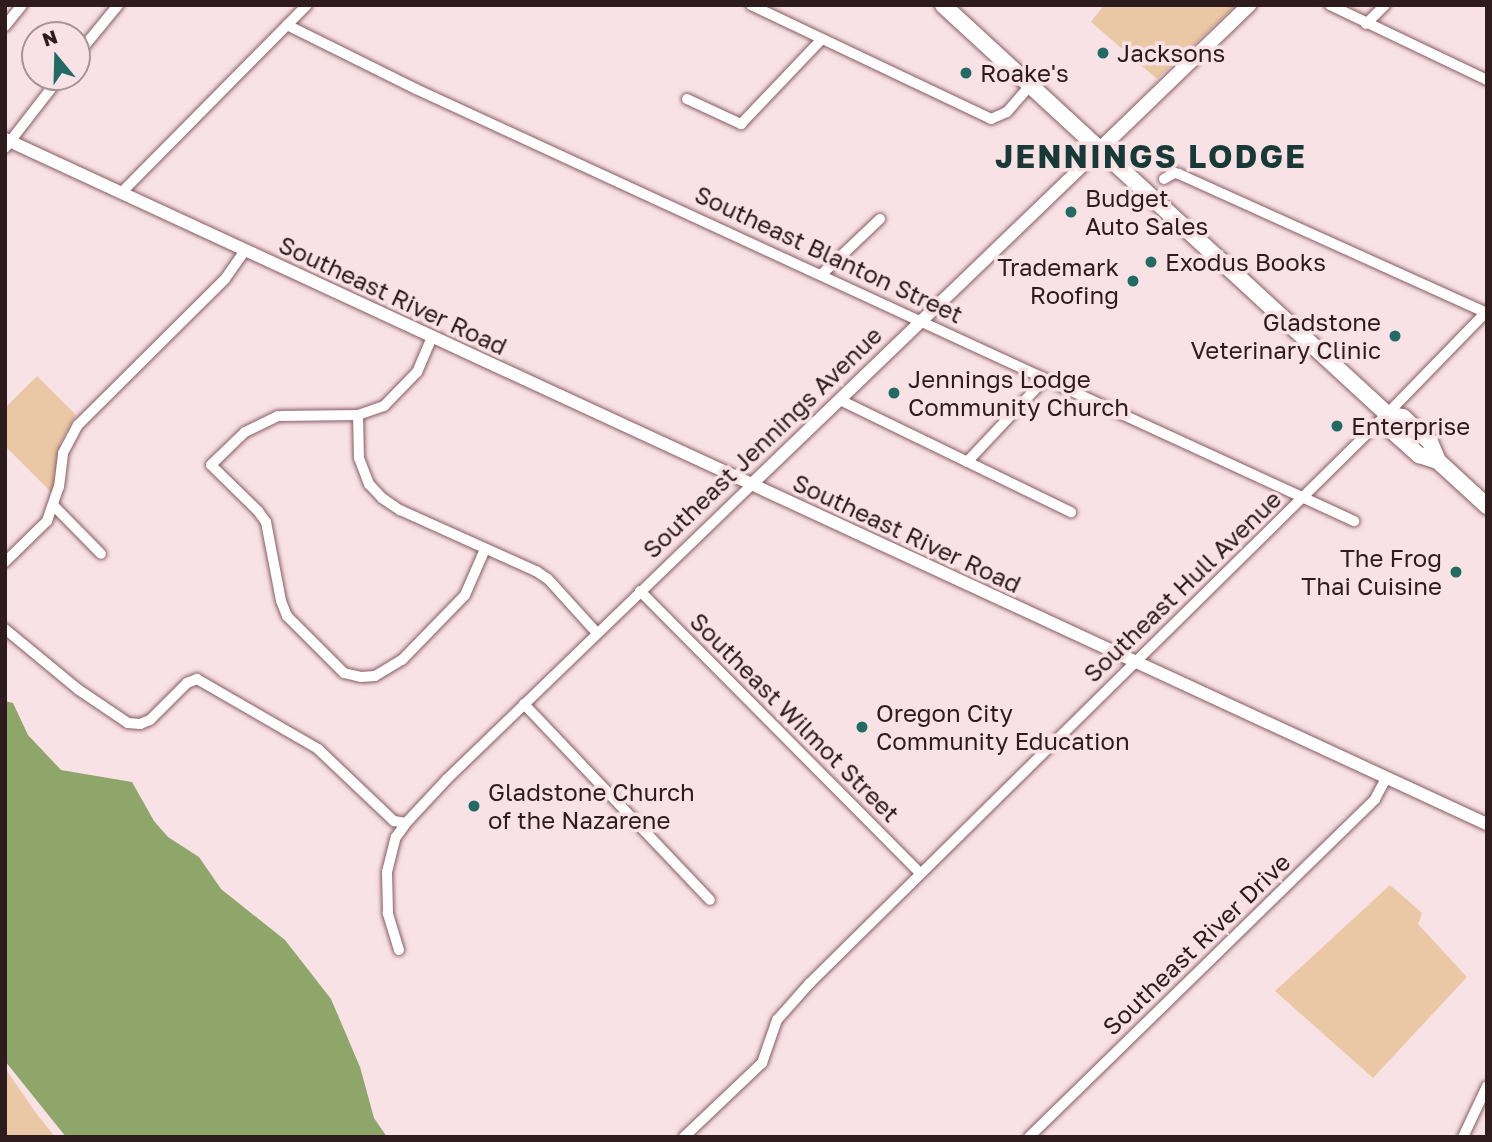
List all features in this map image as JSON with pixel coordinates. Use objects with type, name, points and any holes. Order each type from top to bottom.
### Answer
[{"type":"main road","points":[[943,5],[1387,414],[1391,430],[1419,455],[1438,461],[1487,506]]},
{"type":"main road","name":"Southeast Jennings Avenue","points":[[1099,150],[1249,5]]},
{"type":"street","points":[[5,26],[22,5]]},
{"type":"street","points":[[91,38],[118,5]]},
{"type":"street","points":[[121,193],[307,5]]},
{"type":"street","points":[[751,5],[992,119],[1007,112],[1030,86]]},
{"type":"street","points":[[1330,5],[1487,80]]},
{"type":"street","points":[[1366,24],[1385,5]]},
{"type":"street","name":"Southeast Blanton Street","points":[[287,25],[416,89],[923,320],[1354,521]]},
{"type":"street","points":[[687,99],[741,124],[822,39]]},
{"type":"street","points":[[6,143],[49,91]]},
{"type":"street","name":"Southeast River Road","points":[[6,143],[245,250],[1487,824]]},
{"type":"street","name":"Southeast Jennings Avenue","points":[[399,950],[388,913],[387,872],[396,837],[406,823],[640,591],[1099,150]]},
{"type":"street","points":[[1164,179],[1174,173],[1179,174],[1486,312]]},
{"type":"street","points":[[822,274],[880,219]]},
{"type":"street","points":[[5,562],[47,521],[54,506],[64,453],[78,425],[225,279],[245,250]]},
{"type":"street","name":"Southeast Hull Avenue","points":[[684,1137],[762,1063],[773,1029],[783,1012],[920,873],[1387,414],[1486,312]]},
{"type":"street","points":[[432,337],[417,372],[395,397],[371,413],[278,416],[245,432],[211,465],[266,522],[283,609],[344,673],[361,677],[389,671],[461,601],[485,549]]},
{"type":"street","points":[[967,462],[1045,379]]},
{"type":"street","points":[[839,400],[1071,512]]},
{"type":"street","points":[[358,415],[359,458],[364,473],[382,498],[400,510],[548,579],[597,633]]},
{"type":"street","points":[[54,506],[101,554]]},
{"type":"street","name":"Southeast Wilmot Street","points":[[640,591],[920,873]]},
{"type":"street","points":[[5,629],[79,690],[128,723],[140,724],[150,720],[187,683],[197,679],[318,749],[394,821],[406,823]]},
{"type":"street","points":[[524,704],[710,900]]},
{"type":"street","name":"Southeast River Drive","points":[[1029,1137],[1375,799],[1386,778]]},
{"type":"street","points":[[1463,1137],[1487,1086]]},
{"type":"shaded area","points":[[1104,5],[1236,5],[1157,79],[1091,22]]},
{"type":"shaded area","points":[[37,376],[76,415],[60,443],[53,494],[5,446],[5,408]]},
{"type":"shaded area","points":[[5,701],[13,703],[28,735],[61,770],[132,782],[154,821],[168,837],[199,857],[221,889],[285,940],[331,999],[360,1067],[374,1118],[387,1137],[66,1137],[5,1061]]},
{"type":"shaded area","points":[[1390,885],[1422,913],[1418,924],[1467,977],[1373,1078],[1275,991]]},
{"type":"shaded area","points":[[5,1068],[36,1113],[55,1137],[5,1137]]},
{"type":"place","name":"Jacksons","points":[[1103,53]]},
{"type":"place","name":"Roake's","points":[[966,73]]},
{"type":"place","name":"Budget Auto Sales","points":[[1071,212]]},
{"type":"place","name":"Exodus Books","points":[[1151,262]]},
{"type":"place","name":"Trademark Roofing","points":[[1133,281]]},
{"type":"place","name":"Gladstone Veterinary Clinic","points":[[1395,336]]},
{"type":"place","name":"Jennings Lodge Community Church","points":[[894,393]]},
{"type":"place","name":"Enterprise","points":[[1337,426]]},
{"type":"place","name":"The Frog Thai Cuisine","points":[[1456,572]]},
{"type":"place","name":"Oregon City Community Education","points":[[862,727]]},
{"type":"place","name":"Gladstone Church of the Nazarene","points":[[474,806]]},
{"type":"district","name":"JENNINGS LODGE","points":[[1151,156]]}]
